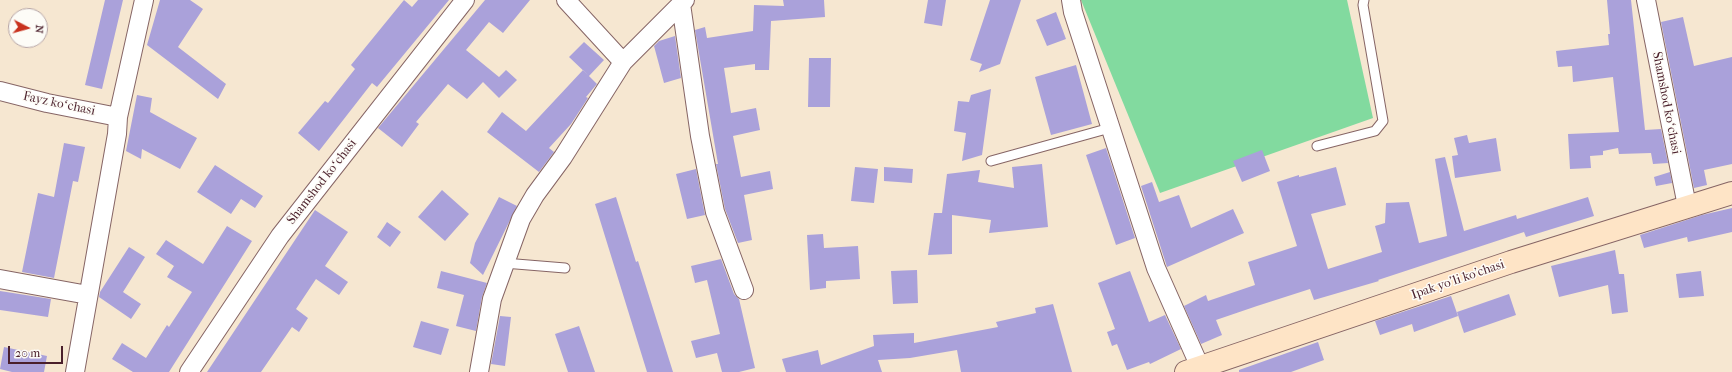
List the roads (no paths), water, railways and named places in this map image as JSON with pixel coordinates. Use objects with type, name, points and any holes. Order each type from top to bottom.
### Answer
[{"type":"main road","name":"Ipak yo'li ko'chasi","points":[[1205,368],[1511,262],[1732,193]]},
{"type":"street","points":[[75,372],[117,134],[118,117],[144,0]]},
{"type":"street","name":"Shamshod koʻchasi","points":[[189,372],[280,236],[465,0]]},
{"type":"street","points":[[566,0],[623,62]]},
{"type":"street","points":[[1071,0],[1073,12],[1156,268],[1205,368]]},
{"type":"street","name":"Shamshod koʻchasi","points":[[1646,0],[1687,206]]},
{"type":"street","points":[[479,372],[492,299],[504,262],[521,220],[535,195],[563,157],[623,62],[683,2]]},
{"type":"street","points":[[683,2],[700,136],[715,212],[744,290]]},
{"type":"street","name":"Fayz koʻchasi","points":[[0,91],[47,103],[118,117]]},
{"type":"street","points":[[0,279],[88,295]]},
{"type":"lane","points":[[1317,146],[1375,131],[1383,121],[1363,5],[1364,0]]},
{"type":"lane","points":[[991,161],[1110,128]]},
{"type":"lane","points":[[504,262],[564,268]]}]
